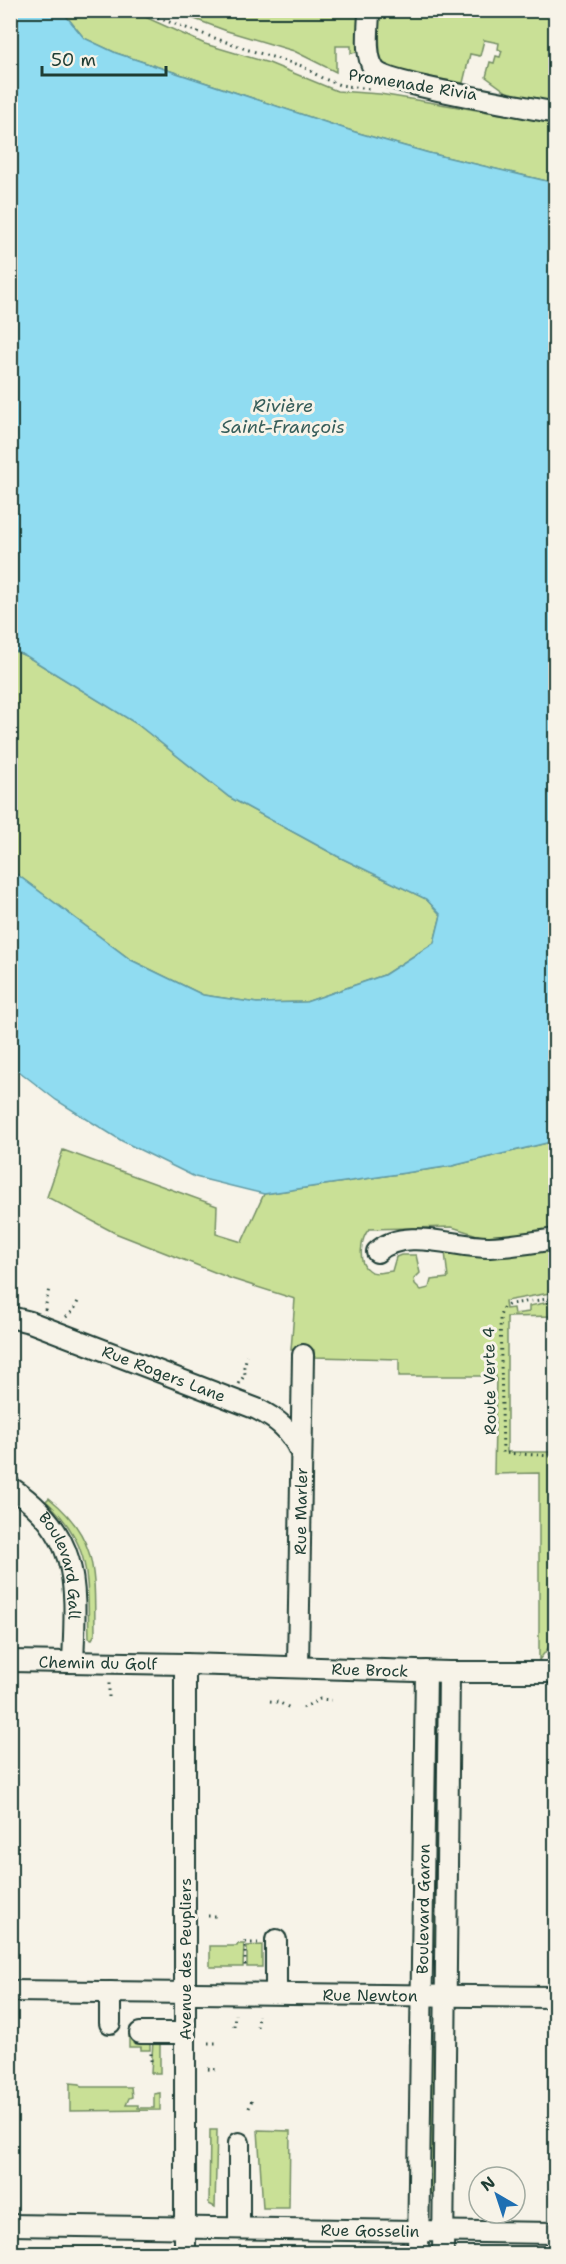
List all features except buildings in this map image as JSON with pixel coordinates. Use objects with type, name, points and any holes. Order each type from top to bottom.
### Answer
[{"type":"street","points":[[369,10],[370,60],[378,73],[388,78],[421,86],[555,113]]},
{"type":"street","points":[[377,1252],[389,1242],[403,1240],[428,1240],[489,1247],[555,1239]]},
{"type":"street","name":"Rue Rogers Lane","points":[[10,1317],[30,1322],[257,1409],[287,1429],[300,1451]]},
{"type":"street","name":"Rue Marler","points":[[298,1667],[303,1355]]},
{"type":"street","name":"Boulevard Gall","points":[[10,1487],[38,1510],[50,1524],[66,1550],[74,1581],[73,1662]]},
{"type":"street","name":"Chemin du Golf","points":[[10,1661],[185,1664]]},
{"type":"street","name":"Rue Brock","points":[[185,1664],[450,1672],[555,1672]]},
{"type":"street","name":"Avenue des Peupliers","points":[[185,1664],[185,2253]]},
{"type":"street","name":"Boulevard Garon","points":[[418,2253],[426,1671]]},
{"type":"street","name":"Boulevard Garon","points":[[443,2253],[450,1672]]},
{"type":"street","points":[[269,1942],[276,1993]]},
{"type":"street","name":"Rue Newton","points":[[10,1991],[555,1997]]},
{"type":"street","points":[[110,1992],[110,2023]]},
{"type":"street","points":[[140,2033],[185,2033]]},
{"type":"street","points":[[239,2143],[239,2228]]},
{"type":"street","name":"Rue Gosselin","points":[[10,2225],[555,2233]]},
{"type":"path","name":"Promenade Rivia","points":[[135,10],[302,66],[340,85],[376,90]]},
{"type":"path","points":[[44,1314],[49,1288]]},
{"type":"path","name":"Route Verte 4","points":[[555,1298],[510,1304],[503,1308],[500,1316],[503,1453],[551,1456],[555,1459]]},
{"type":"path","points":[[63,1321],[74,1310],[79,1299]]},
{"type":"path","points":[[238,1388],[245,1374],[247,1356]]},
{"type":"path","points":[[555,1485],[552,1532],[555,1549]]},
{"type":"path","points":[[550,1652],[555,1652]]},
{"type":"path","points":[[109,1697],[110,1679]]},
{"type":"path","points":[[303,1708],[320,1699],[331,1700]]},
{"type":"path","points":[[270,1701],[290,1708]]},
{"type":"path","points":[[208,1916],[218,1916]]},
{"type":"path","points":[[245,1969],[245,1941],[269,1942]]},
{"type":"path","points":[[234,2026],[235,2014]]},
{"type":"path","points":[[257,2027],[258,2015]]},
{"type":"path","points":[[208,2043],[219,2043]]},
{"type":"path","points":[[208,2070],[219,2070]]},
{"type":"path","points":[[249,2108],[253,2097]]},
{"type":"green space","points":[[62,11],[132,11],[205,44],[269,63],[337,91],[380,94],[555,123],[555,183],[429,153],[355,132],[116,53],[84,38]]},
{"type":"green space","points":[[173,11],[359,11],[357,52],[351,53],[351,46],[336,46],[336,72],[294,51],[227,31]]},
{"type":"green space","points":[[378,11],[555,11],[555,103],[508,93],[486,77],[490,62],[494,63],[496,56],[500,57],[502,51],[498,49],[499,43],[484,40],[480,56],[470,54],[463,83],[384,67],[380,54]]},
{"type":"green space","points":[[10,649],[28,657],[137,724],[229,797],[337,856],[426,899],[441,915],[434,943],[384,975],[306,1002],[257,1003],[203,995],[131,960],[11,870]]},
{"type":"green space","points":[[555,1141],[555,1233],[493,1240],[452,1227],[369,1229],[361,1250],[365,1266],[370,1272],[376,1273],[392,1271],[396,1257],[416,1255],[420,1273],[414,1279],[415,1284],[421,1290],[429,1288],[431,1280],[448,1278],[445,1252],[467,1253],[555,1242],[555,1292],[505,1301],[506,1309],[513,1308],[514,1314],[529,1312],[529,1306],[555,1301],[555,1316],[507,1317],[507,1452],[555,1452],[554,1621],[549,1647],[539,1660],[539,1473],[494,1474],[496,1376],[399,1376],[399,1359],[314,1357],[314,1350],[291,1350],[295,1299],[232,1279],[115,1233],[47,1197],[63,1150],[217,1206],[216,1234],[242,1242],[264,1194],[452,1166]]},
{"type":"green space","points":[[49,1498],[78,1528],[91,1559],[95,1594],[95,1634],[92,1639],[89,1638],[87,1581],[80,1548],[61,1517],[46,1501]]},
{"type":"green space","points":[[436,1716],[442,1717],[438,1943],[431,1945],[433,1721]]},
{"type":"green space","points":[[244,1944],[243,1967],[210,1967],[210,1946],[237,1946]]},
{"type":"green space","points":[[262,1945],[262,1967],[247,1967],[247,1946]]},
{"type":"green space","points":[[129,2033],[133,2033],[133,2043],[150,2041],[150,2050],[129,2047]]},
{"type":"green space","points":[[153,2041],[160,2041],[160,2073],[151,2073]]},
{"type":"green space","points":[[430,2045],[437,2047],[436,2191],[430,2195],[427,2193]]},
{"type":"green space","points":[[70,2083],[80,2084],[81,2087],[131,2087],[132,2097],[126,2105],[138,2105],[138,2108],[154,2108],[154,2094],[160,2093],[160,2110],[70,2111]]},
{"type":"green space","points":[[210,2130],[217,2130],[215,2207],[209,2204]]},
{"type":"green space","points":[[258,2130],[290,2131],[289,2208],[263,2208]]},
{"type":"green space","points":[[11,2246],[43,2246],[42,2252],[11,2251]]},
{"type":"green space","points":[[57,2247],[108,2247],[108,2252],[57,2252]]},
{"type":"green space","points":[[119,2247],[160,2247],[161,2251],[119,2252]]},
{"type":"green space","points":[[213,2249],[258,2250],[258,2253],[210,2253]]},
{"type":"green space","points":[[271,2249],[342,2250],[342,2253],[271,2253]]},
{"type":"water","name":"Rivière Saint-François","points":[[11,10],[62,11],[84,38],[116,53],[355,132],[429,153],[555,183],[555,1141],[452,1166],[264,1194],[195,1177],[122,1141],[56,1100],[11,1065],[11,870],[131,960],[203,995],[257,1003],[306,1002],[384,975],[434,943],[441,915],[426,899],[337,856],[229,797],[137,724],[28,657],[11,649]]}]
